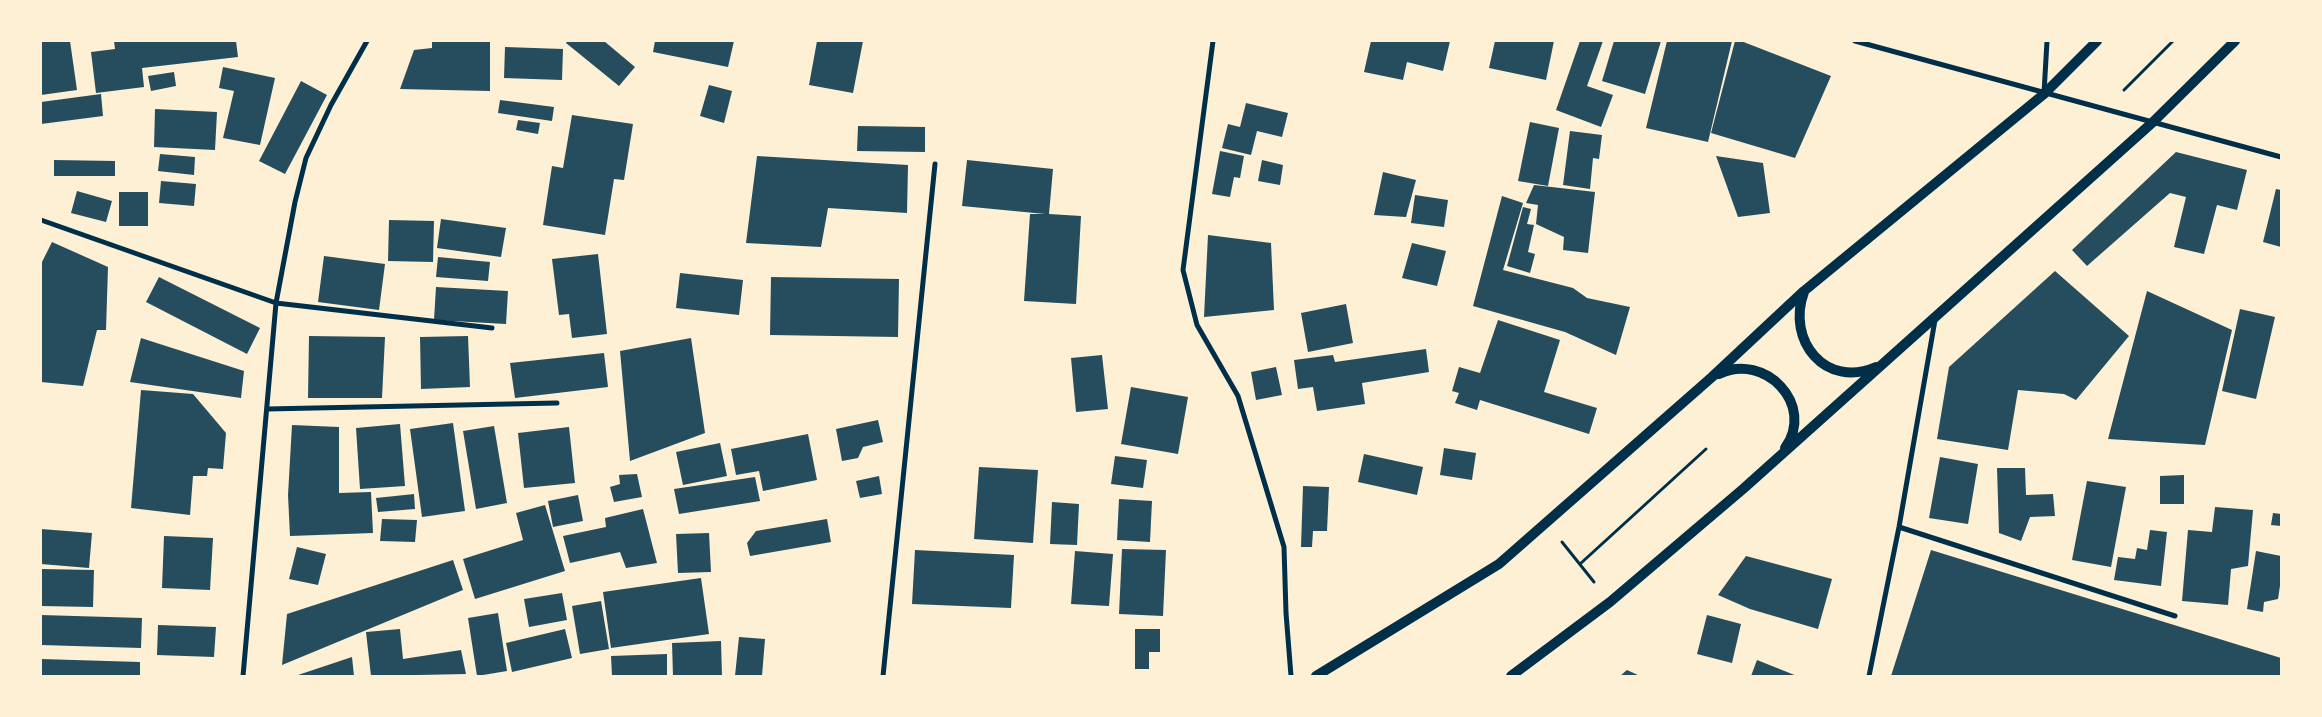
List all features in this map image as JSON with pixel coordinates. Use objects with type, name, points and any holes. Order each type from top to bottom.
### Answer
[{"type":"main road","points":[[1316,676],[1499,564],[1712,377],[1804,291],[2044,94],[2097,41]]},
{"type":"main road","points":[[1511,676],[1610,602],[1779,457],[2153,122],[2235,41]]},
{"type":"main road","points":[[1804,291],[1799,305],[1800,333],[1816,357],[1827,366],[1855,372],[1868,370],[1882,364]]},
{"type":"main road","points":[[1712,377],[1726,370],[1742,368],[1758,370],[1771,377],[1783,387],[1792,408],[1793,431],[1788,445],[1779,457]]},
{"type":"street","points":[[243,676],[276,303],[295,202],[306,158],[331,106],[367,41]]},
{"type":"street","points":[[1213,41],[1183,270],[1196,325],[1238,396],[1284,547],[1286,613],[1291,676]]},
{"type":"street","points":[[1855,41],[2281,157]]},
{"type":"street","points":[[2044,94],[2047,41]]},
{"type":"street","points":[[883,676],[935,164]]},
{"type":"street","points":[[41,220],[276,303],[492,328]]},
{"type":"street","points":[[1869,676],[1899,527],[1935,316]]},
{"type":"street","points":[[267,409],[557,403]]},
{"type":"street","points":[[1899,527],[2175,616]]},
{"type":"path","points":[[2104,110],[2174,41]]},
{"type":"path","points":[[1580,564],[1706,449]]},
{"type":"path","points":[[1546,523],[1610,602]]},
{"type":"building","points":[[41,41],[70,41],[77,90],[41,95]]},
{"type":"building","points":[[114,41],[236,41],[238,57],[142,68],[144,87],[96,93],[91,52],[115,49]]},
{"type":"building","points":[[432,41],[490,41],[490,91],[400,89],[414,50],[432,48]]},
{"type":"building","points":[[567,41],[604,41],[635,67],[619,86],[566,43]]},
{"type":"building","points":[[655,41],[734,41],[728,67],[653,52]]},
{"type":"building","points":[[817,41],[863,41],[853,93],[809,85]]},
{"type":"building","points":[[1371,41],[1450,41],[1443,71],[1407,62],[1403,80],[1364,72]]},
{"type":"building","points":[[1495,41],[1554,41],[1546,80],[1489,68]]},
{"type":"building","points":[[1580,41],[1603,41],[1587,86],[1613,95],[1601,127],[1556,110]]},
{"type":"building","points":[[1614,41],[1661,41],[1645,94],[1602,81]]},
{"type":"building","points":[[1667,41],[1732,41],[1708,142],[1646,128]]},
{"type":"building","points":[[1735,41],[1741,41],[1831,76],[1795,158],[1711,133]]},
{"type":"building","points":[[505,47],[563,49],[562,80],[504,78]]},
{"type":"building","points":[[223,67],[275,78],[260,145],[223,138],[234,91],[219,88]]},
{"type":"building","points":[[174,72],[176,86],[151,91],[148,76]]},
{"type":"building","points":[[301,81],[327,95],[285,174],[259,161]]},
{"type":"building","points":[[709,85],[732,91],[724,123],[700,116]]},
{"type":"building","points":[[101,94],[103,116],[41,124],[41,102]]},
{"type":"building","points":[[500,100],[554,107],[552,121],[498,113]]},
{"type":"building","points":[[1246,103],[1288,113],[1282,137],[1257,131],[1251,155],[1222,148],[1228,124],[1240,127]]},
{"type":"building","points":[[155,109],[217,112],[215,150],[154,147]]},
{"type":"building","points":[[572,115],[633,124],[624,180],[614,179],[605,235],[543,225],[552,166],[563,168]]},
{"type":"building","points":[[518,120],[540,123],[538,134],[516,130]]},
{"type":"building","points":[[1530,122],[1559,128],[1548,186],[1518,181]]},
{"type":"building","points":[[858,126],[925,127],[925,152],[857,151]]},
{"type":"building","points":[[1570,131],[1602,135],[1599,159],[1593,158],[1590,189],[1563,185]]},
{"type":"building","points":[[1220,151],[1244,156],[1240,178],[1234,177],[1230,197],[1212,194]]},
{"type":"building","points":[[2176,152],[2247,170],[2237,210],[2217,205],[2204,254],[2174,247],[2186,197],[2170,193],[2087,266],[2072,250]]},
{"type":"building","points":[[160,154],[195,157],[194,175],[158,171]]},
{"type":"building","points":[[757,156],[908,165],[907,213],[828,208],[821,247],[746,243]]},
{"type":"building","points":[[1716,156],[1763,163],[1770,213],[1738,217]]},
{"type":"building","points":[[54,160],[115,161],[115,176],[54,176]]},
{"type":"building","points":[[967,160],[1053,169],[1049,214],[1081,216],[1076,304],[1024,301],[1030,214],[1045,214],[962,206]]},
{"type":"building","points":[[1262,160],[1283,165],[1280,185],[1258,181]]},
{"type":"building","points":[[1383,172],[1416,180],[1406,217],[1374,215]]},
{"type":"building","points":[[161,181],[196,184],[194,206],[159,203]]},
{"type":"building","points":[[1534,185],[1595,192],[1588,253],[1563,250],[1564,237],[1536,224],[1538,205],[1526,203]]},
{"type":"building","points":[[2276,189],[2281,190],[2281,247],[2263,242]]},
{"type":"building","points":[[77,191],[112,201],[106,222],[71,213]]},
{"type":"building","points":[[119,192],[148,192],[148,226],[119,226]]},
{"type":"building","points":[[1415,195],[1448,200],[1444,227],[1411,223]]},
{"type":"building","points":[[1502,196],[1523,203],[1503,270],[1573,288],[1587,298],[1630,307],[1616,355],[1565,332],[1473,306]]},
{"type":"building","points":[[1523,207],[1531,209],[1527,224],[1534,225],[1528,252],[1535,254],[1530,273],[1507,266]]},
{"type":"building","points":[[441,219],[506,228],[501,257],[437,248]]},
{"type":"building","points":[[389,220],[434,221],[433,262],[388,261]]},
{"type":"building","points":[[1208,235],[1271,243],[1274,310],[1204,317]]},
{"type":"building","points":[[52,242],[108,267],[106,330],[97,330],[83,386],[41,382],[41,264]]},
{"type":"building","points":[[1412,243],[1446,251],[1437,286],[1402,278]]},
{"type":"building","points":[[598,254],[607,334],[572,338],[569,314],[559,315],[552,259]]},
{"type":"building","points":[[324,256],[385,264],[379,310],[318,302]]},
{"type":"building","points":[[438,257],[490,262],[488,281],[436,277]]},
{"type":"building","points":[[2055,271],[2129,336],[2076,400],[2064,394],[2018,390],[2008,450],[1937,439],[1949,367]]},
{"type":"building","points":[[680,273],[743,280],[739,315],[676,308]]},
{"type":"building","points":[[159,277],[260,328],[247,354],[146,302]]},
{"type":"building","points":[[771,277],[899,279],[898,337],[770,335]]},
{"type":"building","points":[[436,287],[508,291],[506,324],[434,320]]},
{"type":"building","points":[[2147,291],[2232,330],[2205,445],[2108,439]]},
{"type":"building","points":[[1346,304],[1353,343],[1308,352],[1301,313]]},
{"type":"building","points":[[2240,309],[2275,317],[2256,399],[2222,391]]},
{"type":"building","points":[[1498,320],[1560,340],[1544,392],[1597,408],[1589,434],[1480,400],[1477,410],[1455,403],[1459,393],[1452,391],[1459,367],[1480,373]]},
{"type":"building","points":[[309,336],[385,337],[382,398],[308,398]]},
{"type":"building","points":[[468,336],[470,387],[421,389],[420,337]]},
{"type":"building","points":[[141,338],[244,371],[241,398],[130,382]]},
{"type":"building","points":[[691,338],[705,433],[630,461],[620,351]]},
{"type":"building","points":[[1426,349],[1429,372],[1362,383],[1365,404],[1317,411],[1313,387],[1298,389],[1294,360],[1333,355],[1335,362]]},
{"type":"building","points":[[604,353],[608,387],[515,398],[510,363]]},
{"type":"building","points":[[1102,355],[1108,409],[1076,412],[1071,358]]},
{"type":"building","points":[[1276,367],[1282,395],[1256,400],[1251,372]]},
{"type":"building","points":[[1131,387],[1188,397],[1178,454],[1121,444]]},
{"type":"building","points":[[141,390],[193,394],[226,433],[223,469],[208,468],[207,476],[193,476],[190,515],[131,508]]},
{"type":"building","points":[[878,420],[883,442],[863,447],[858,458],[842,461],[836,429]]},
{"type":"building","points":[[453,423],[465,511],[422,517],[410,429]]},
{"type":"building","points":[[400,424],[405,486],[360,489],[356,428]]},
{"type":"building","points":[[292,425],[339,427],[339,493],[371,492],[373,533],[290,536],[288,495]]},
{"type":"building","points":[[494,426],[507,503],[476,509],[463,431]]},
{"type":"building","points":[[569,427],[575,483],[524,488],[518,433]]},
{"type":"building","points":[[808,434],[817,480],[763,491],[759,471],[736,475],[731,449]]},
{"type":"building","points":[[720,443],[727,476],[683,485],[676,452]]},
{"type":"building","points":[[1444,448],[1476,453],[1472,480],[1440,475]]},
{"type":"building","points":[[1364,454],[1423,467],[1417,495],[1358,482]]},
{"type":"building","points":[[1115,456],[1147,460],[1143,488],[1111,484]]},
{"type":"building","points":[[1940,457],[1978,464],[1968,524],[1929,518]]},
{"type":"building","points":[[979,467],[1038,470],[1033,543],[974,539]]},
{"type":"building","points":[[1997,468],[2025,468],[2026,495],[2053,494],[2055,516],[2030,517],[2021,541],[1999,533]]},
{"type":"building","points":[[637,474],[642,497],[614,502],[610,487],[620,484],[619,475]]},
{"type":"building","points":[[2184,475],[2184,504],[2160,504],[2160,476]]},
{"type":"building","points":[[879,476],[882,494],[860,498],[856,481]]},
{"type":"building","points":[[755,477],[760,501],[679,514],[674,489]]},
{"type":"building","points":[[2087,481],[2126,487],[2111,567],[2072,560]]},
{"type":"building","points":[[1303,486],[1329,487],[1327,531],[1313,531],[1312,547],[1301,547]]},
{"type":"building","points":[[414,494],[415,509],[378,512],[376,498]]},
{"type":"building","points":[[578,495],[583,521],[553,527],[548,501]]},
{"type":"building","points":[[1119,499],[1152,501],[1150,542],[1117,540]]},
{"type":"building","points":[[1052,502],[1079,504],[1077,545],[1050,544]]},
{"type":"building","points":[[545,505],[565,571],[475,599],[463,559],[523,540],[516,513]]},
{"type":"building","points":[[2215,507],[2253,510],[2248,566],[2231,569],[2228,605],[2182,601],[2188,530],[2212,532]]},
{"type":"building","points":[[643,509],[657,563],[626,568],[620,552],[570,563],[563,536],[606,527],[605,518]]},
{"type":"building","points":[[2273,513],[2281,514],[2281,526],[2271,525]]},
{"type":"building","points":[[382,519],[417,520],[415,542],[380,541]]},
{"type":"building","points":[[827,519],[831,542],[750,556],[747,543],[756,531]]},
{"type":"building","points":[[41,529],[92,533],[89,568],[41,564]]},
{"type":"building","points":[[2150,530],[2167,532],[2161,586],[2114,580],[2118,557],[2135,559],[2137,548],[2147,550]]},
{"type":"building","points":[[709,533],[711,572],[678,573],[676,534]]},
{"type":"building","points":[[164,536],[213,538],[210,590],[162,588]]},
{"type":"building","points":[[297,547],[326,554],[318,585],[289,579]]},
{"type":"building","points":[[1122,549],[1166,550],[1163,616],[1119,614]]},
{"type":"building","points":[[915,550],[1014,555],[1011,608],[912,604]]},
{"type":"building","points":[[1931,550],[2281,658],[2281,676],[1891,676]]},
{"type":"building","points":[[1075,551],[1113,554],[1109,606],[1071,604]]},
{"type":"building","points":[[2256,551],[2281,556],[2281,579],[2278,599],[2264,602],[2263,612],[2247,609]]},
{"type":"building","points":[[1746,556],[1832,579],[1818,629],[1750,609],[1718,595]]},
{"type":"building","points":[[453,560],[463,590],[282,665],[287,614]]},
{"type":"building","points":[[41,569],[94,570],[93,607],[41,606]]},
{"type":"building","points":[[701,578],[709,634],[611,648],[603,592]]},
{"type":"building","points":[[562,593],[567,620],[529,627],[524,599]]},
{"type":"building","points":[[601,601],[609,649],[580,654],[572,606]]},
{"type":"building","points":[[498,613],[507,671],[477,676],[468,618]]},
{"type":"building","points":[[41,615],[142,618],[141,648],[41,645]]},
{"type":"building","points":[[1707,615],[1741,624],[1732,663],[1697,654]]},
{"type":"building","points":[[158,625],[216,627],[214,657],[157,655]]},
{"type":"building","points":[[400,629],[403,659],[461,650],[466,674],[371,676],[366,632]]},
{"type":"building","points":[[565,629],[572,658],[512,672],[506,643]]},
{"type":"building","points":[[1135,629],[1160,629],[1160,652],[1149,652],[1149,669],[1135,669]]},
{"type":"building","points":[[739,637],[765,639],[762,676],[735,676]]},
{"type":"building","points":[[721,641],[722,676],[673,676],[672,643]]},
{"type":"building","points":[[667,654],[667,676],[612,676],[611,656]]},
{"type":"building","points":[[352,657],[354,676],[298,676],[298,675]]},
{"type":"building","points":[[41,659],[140,662],[140,676],[41,676]]},
{"type":"building","points":[[1757,660],[1797,676],[1751,676]]},
{"type":"building","points":[[1627,670],[1640,676],[1620,676]]}]
